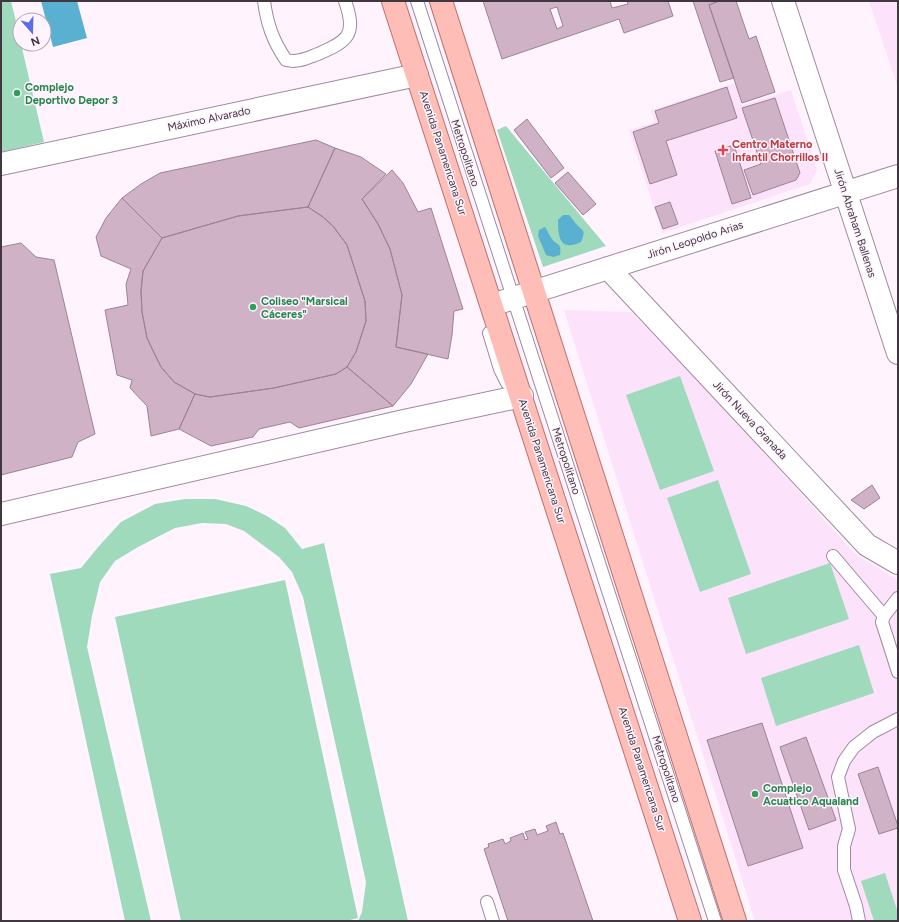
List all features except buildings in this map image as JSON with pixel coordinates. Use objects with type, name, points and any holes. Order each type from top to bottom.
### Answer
[{"type":"main road","name":"Avenida Panamericana Sur","points":[[394,1],[415,75],[492,305],[517,397],[690,921]]},
{"type":"main road","points":[[441,1],[523,295],[734,921]]},
{"type":"street","name":"Jirón Abraham Ballenas","points":[[783,1],[898,353]]},
{"type":"street","name":"Máximo Alvarado","points":[[1,164],[415,75]]},
{"type":"street","name":"Jirón Leopoldo Arias","points":[[492,305],[898,176]]},
{"type":"street","name":"Jirón Nueva Granada","points":[[608,268],[867,545],[898,563]]},
{"type":"street","points":[[1,514],[517,397]]},
{"type":"lane","points":[[264,1],[266,19],[277,47],[286,60],[294,62],[337,46],[346,39],[350,30],[350,16],[346,1]]},
{"type":"lane","name":"Metropolitano","points":[[417,1],[523,295],[715,921]]},
{"type":"lane","points":[[415,75],[413,97],[500,369],[517,397]]},
{"type":"lane","points":[[833,556],[884,616]]},
{"type":"lane","points":[[898,598],[884,616],[882,622],[882,626],[898,672]]},
{"type":"lane","points":[[859,921],[844,870],[844,846],[849,829],[838,777],[844,761],[854,747],[873,732],[898,720]]},
{"type":"lane","points":[[486,902],[493,921]]},
{"type":"shaded area","points":[[869,1],[898,1],[898,88]]},
{"type":"shaded area","name":"Centro Materno Infantil Chorrillos II","points":[[735,83],[742,105],[791,90],[817,170],[810,184],[662,233],[629,130],[655,122],[651,110]]},
{"type":"shaded area","points":[[564,310],[631,312],[721,404],[854,553],[898,580],[898,921],[755,921]]},
{"type":"green space","name":"Complejo Deportivo Depor 3","points":[[1,1],[11,1],[14,12],[12,12],[12,52],[23,52],[44,142],[1,152]]},
{"type":"green space","points":[[506,126],[606,246],[543,267],[497,130]]},
{"type":"green space","points":[[680,376],[714,471],[660,490],[626,395]]},
{"type":"green space","points":[[718,480],[751,574],[700,592],[667,498]]},
{"type":"green space","points":[[185,499],[215,499],[246,506],[267,516],[285,528],[302,549],[324,543],[408,921],[358,921],[362,912],[366,882],[303,597],[292,572],[279,557],[244,531],[226,524],[202,523],[175,528],[115,561],[100,582],[92,616],[87,647],[151,921],[125,921],[50,574],[81,568],[121,522],[155,504]]},
{"type":"green space","points":[[830,563],[849,619],[746,654],[728,598]]},
{"type":"green space","points":[[285,580],[358,918],[346,921],[181,921],[115,617]]},
{"type":"green space","points":[[859,645],[874,693],[776,726],[761,678]]},
{"type":"green space","points":[[885,873],[898,913],[898,921],[874,921],[861,881]]},
{"type":"water","points":[[41,1],[77,1],[87,38],[53,47],[52,12],[44,12]]},
{"type":"water","points":[[563,215],[569,215],[583,231],[584,234],[581,242],[574,245],[569,245],[564,244],[562,241],[559,232],[558,220]]},
{"type":"water","points":[[545,227],[552,239],[560,246],[560,255],[553,257],[546,255],[538,236],[539,230]]},
{"type":"place","name":"Complejo Deportivo Depor 3","points":[[17,93]]},
{"type":"place","name":"Centro Materno Infantil Chorrillos II","points":[[723,150]]},
{"type":"place","name":"Coliseo \"Marsical Cáceres\"","points":[[253,307]]},
{"type":"place","name":"Complejo Acuatico Aqualand","points":[[755,794]]}]
